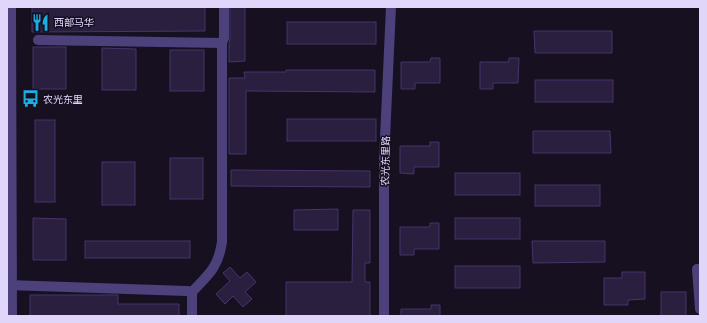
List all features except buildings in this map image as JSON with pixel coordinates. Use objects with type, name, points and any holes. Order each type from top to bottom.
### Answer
[{"type":"street","points":[[11,7],[9,285],[12,316]]},
{"type":"street","points":[[192,316],[192,292],[214,268],[220,256],[222,242],[222,43],[224,38],[224,7]]},
{"type":"street","name":"农光东里路","points":[[384,316],[384,160],[391,7]]},
{"type":"street","points":[[38,40],[222,43]]},
{"type":"street","points":[[700,269],[697,270],[700,309]]},
{"type":"street","points":[[9,285],[192,292]]},
{"type":"place","name":"西部马华","points":[[41,22]]},
{"type":"place","name":"农光东里","points":[[30,99]]}]
